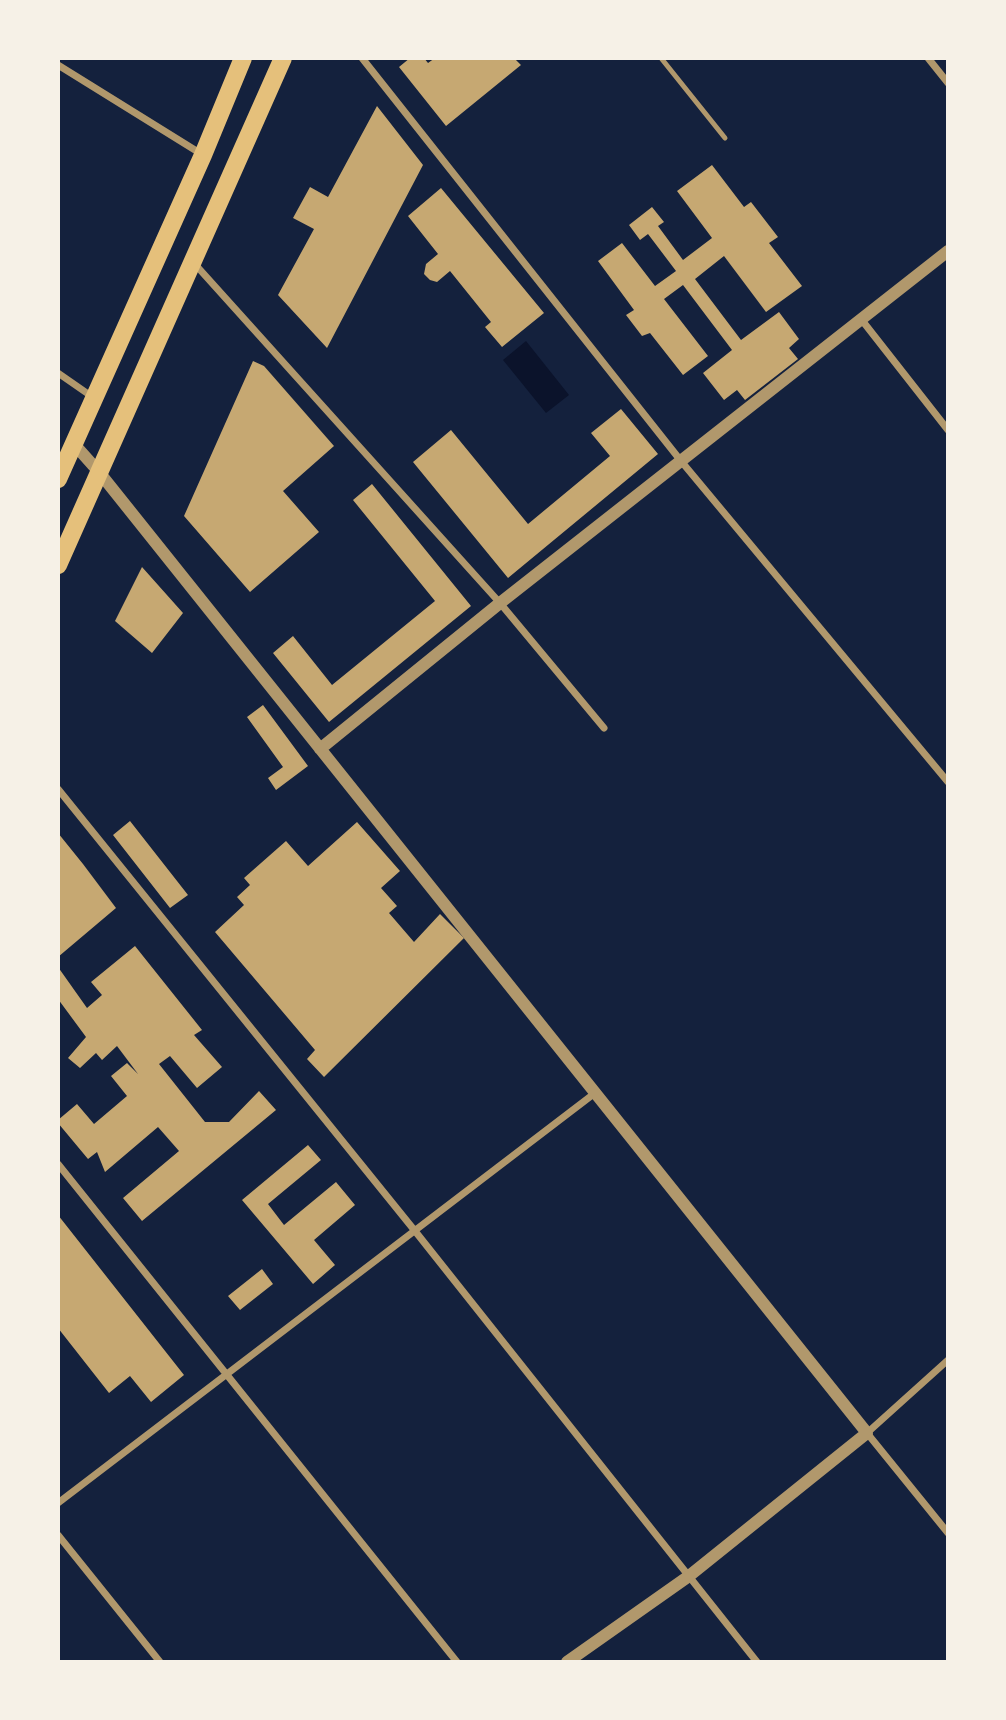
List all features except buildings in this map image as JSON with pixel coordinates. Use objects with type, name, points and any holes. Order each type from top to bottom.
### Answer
[{"type":"main road","points":[[58,479],[203,155],[243,58]]},
{"type":"main road","points":[[58,565],[283,58]]},
{"type":"street","points":[[362,58],[681,461],[948,782]]},
{"type":"street","points":[[928,58],[948,83]]},
{"type":"street","points":[[58,65],[203,155]]},
{"type":"street","points":[[320,749],[500,603],[948,251]]},
{"type":"street","points":[[194,262],[500,603],[604,729]]},
{"type":"street","points":[[861,320],[948,430]]},
{"type":"street","points":[[58,373],[94,398]]},
{"type":"street","points":[[74,444],[948,1533]]},
{"type":"street","points":[[58,789],[415,1231],[757,1662]]},
{"type":"street","points":[[58,1503],[595,1093]]},
{"type":"street","points":[[58,1164],[457,1662]]},
{"type":"street","points":[[568,1662],[689,1576],[867,1433],[948,1360]]},
{"type":"street","points":[[58,1535],[160,1662]]},
{"type":"lane","points":[[661,58],[725,138]]},
{"type":"water","points":[[526,341],[569,395],[546,413],[503,360]]}]
